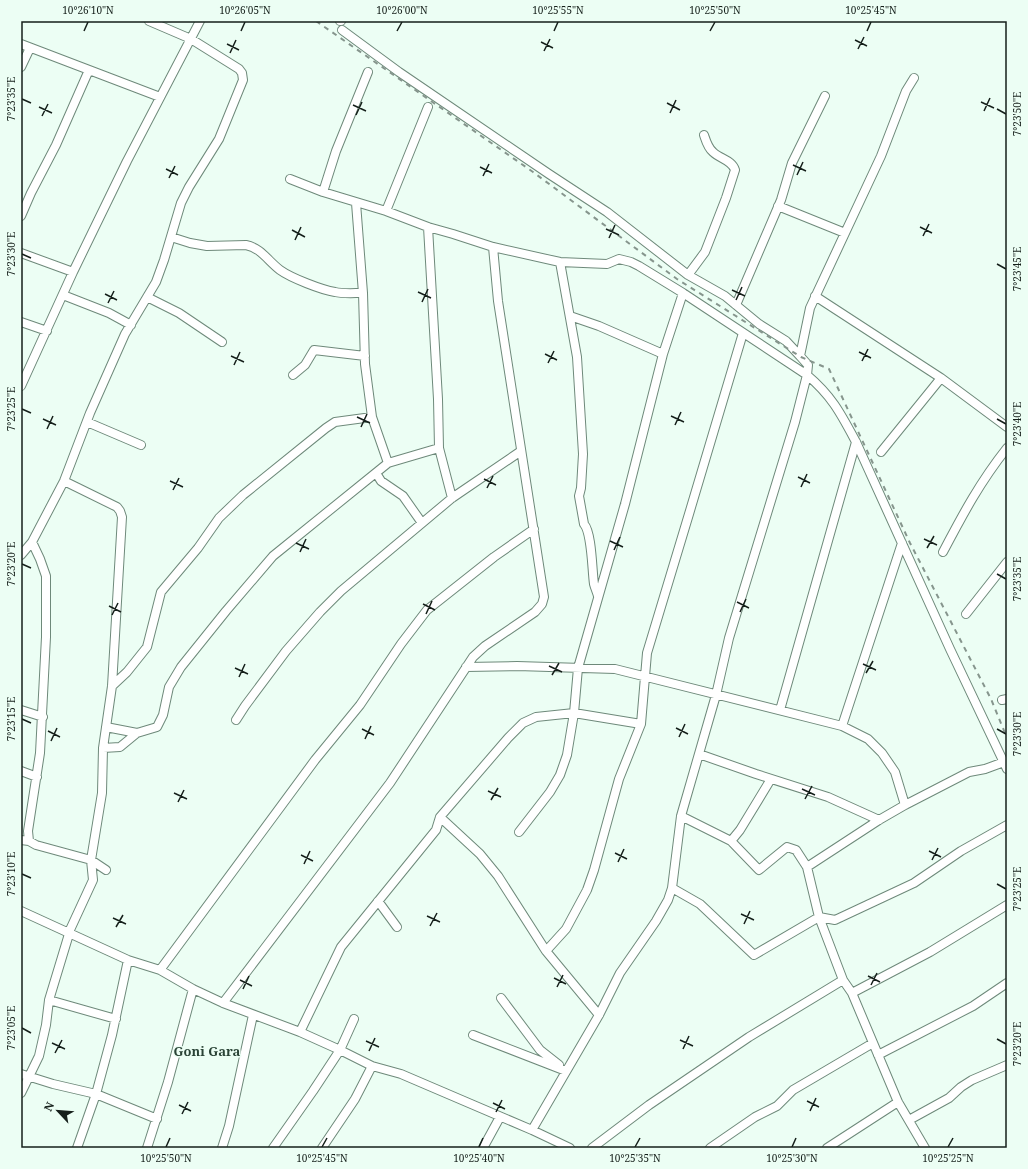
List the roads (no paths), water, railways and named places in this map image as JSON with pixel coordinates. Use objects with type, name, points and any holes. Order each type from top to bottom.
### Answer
[{"type":"street","points":[[21,555],[32,542],[64,482],[87,422],[125,334],[156,282],[181,203],[189,187],[219,139],[243,80],[242,73],[239,69],[191,39],[149,21]]},
{"type":"street","points":[[21,386],[62,295],[127,161],[200,21]]},
{"type":"street","points":[[341,24],[411,80],[607,212],[688,275],[725,296],[759,324],[786,341],[808,365],[807,375],[795,422],[729,638],[716,695],[681,816],[672,888],[668,900],[656,921],[620,973],[598,1015],[532,1130]]},
{"type":"street","points":[[21,44],[160,97]]},
{"type":"street","points":[[21,67],[30,48]]},
{"type":"street","points":[[21,216],[31,193],[56,145],[89,70]]},
{"type":"street","points":[[323,192],[336,151],[368,72]]},
{"type":"street","points":[[800,356],[806,322],[815,296],[881,156],[906,91],[914,78]]},
{"type":"street","points":[[736,305],[781,200],[792,163],[825,96]]},
{"type":"street","points":[[386,211],[428,107]]},
{"type":"street","points":[[688,275],[706,252],[735,170],[734,166],[712,152],[704,135]]},
{"type":"street","points":[[290,179],[323,192],[386,211],[428,227],[493,247],[560,262],[607,264],[619,259],[631,262],[682,293],[807,375],[821,387],[839,410],[856,442],[1006,765],[969,772],[905,805],[878,820],[807,868]]},
{"type":"street","points":[[356,203],[363,293],[365,356],[372,417],[388,463]]},
{"type":"street","points":[[778,206],[845,233]]},
{"type":"street","points":[[428,227],[438,399],[439,448],[452,498]]},
{"type":"street","points":[[171,237],[190,243],[207,246],[252,246],[259,250],[281,270],[312,285],[335,292],[363,293]]},
{"type":"street","points":[[223,1003],[390,783],[473,657],[485,646],[535,612],[542,604],[544,597],[498,301],[493,247]]},
{"type":"street","points":[[21,253],[73,272]]},
{"type":"street","points":[[560,262],[577,357],[583,454],[578,496],[584,524],[587,527],[594,584],[598,597]]},
{"type":"street","points":[[519,832],[550,792],[560,775],[567,756],[574,713],[578,668],[625,504],[663,354],[682,293]]},
{"type":"street","points":[[62,295],[109,313],[131,325]]},
{"type":"street","points":[[815,296],[941,378],[1007,427]]},
{"type":"street","points":[[147,297],[179,313],[222,342]]},
{"type":"street","points":[[570,316],[599,326],[663,354]]},
{"type":"street","points":[[21,322],[47,331]]},
{"type":"street","points":[[546,951],[566,929],[587,890],[619,779],[641,724],[647,653],[690,514],[743,333]]},
{"type":"street","points":[[293,375],[305,365],[314,350],[365,356]]},
{"type":"street","points":[[881,452],[941,378]]},
{"type":"street","points":[[112,686],[127,672],[147,647],[161,592],[198,548],[219,518],[243,495],[335,422],[372,417]]},
{"type":"street","points":[[87,422],[141,445]]},
{"type":"street","points":[[780,710],[856,442]]},
{"type":"street","points":[[103,748],[120,747],[136,733],[157,727],[163,715],[169,687],[181,667],[226,610],[273,556],[388,463],[439,448]]},
{"type":"street","points":[[943,552],[972,498],[992,467],[1007,448]]},
{"type":"street","points":[[236,720],[286,651],[320,612],[341,591],[452,498],[521,451]]},
{"type":"street","points":[[376,473],[381,481],[403,496],[422,523]]},
{"type":"street","points":[[21,1093],[25,1075],[39,1056],[46,1025],[49,1000],[69,933],[93,880],[91,860],[102,793],[103,748],[112,686],[122,517],[117,508],[64,482]]},
{"type":"street","points":[[160,970],[315,760],[360,705],[401,644],[427,610],[494,557],[534,529]]},
{"type":"street","points":[[32,542],[46,576],[46,637],[43,717],[37,777],[25,841],[91,860],[106,870]]},
{"type":"street","points":[[842,726],[902,543]]},
{"type":"street","points":[[966,614],[1007,562]]},
{"type":"street","points":[[466,667],[517,666],[615,669],[842,726],[868,739],[882,753],[896,772],[905,805]]},
{"type":"street","points":[[21,710],[43,717]]},
{"type":"street","points":[[300,1032],[341,947],[436,830],[440,817],[508,738],[523,723],[536,718],[574,713],[641,724]]},
{"type":"street","points":[[106,727],[136,733]]},
{"type":"street","points":[[699,754],[771,779],[828,796],[878,820]]},
{"type":"street","points":[[21,771],[37,777]]},
{"type":"street","points":[[731,841],[740,830],[771,779]]},
{"type":"street","points":[[681,816],[731,841],[759,870],[787,847],[796,850],[807,868],[819,917],[843,980],[852,993],[898,1102],[925,1148]]},
{"type":"street","points":[[440,817],[480,854],[498,876],[546,951],[598,1015]]},
{"type":"street","points":[[672,888],[700,904],[754,954],[819,917],[835,920],[914,883],[961,851],[1007,825]]},
{"type":"street","points":[[378,901],[397,926]]},
{"type":"street","points":[[852,993],[930,952],[1007,905]]},
{"type":"street","points":[[21,911],[128,960],[160,970],[193,989],[223,1003],[300,1032],[372,1066],[401,1074],[532,1130],[570,1148]]},
{"type":"street","points":[[77,1148],[96,1094],[116,1019],[128,960]]},
{"type":"street","points":[[592,1148],[649,1105],[749,1037],[843,980]]},
{"type":"street","points":[[878,1055],[973,1006],[1007,984]]},
{"type":"street","points":[[147,1148],[157,1119],[193,989]]},
{"type":"street","points":[[501,998],[540,1050],[566,1071]]},
{"type":"street","points":[[49,1000],[116,1019]]},
{"type":"street","points":[[222,1148],[229,1126],[253,1015]]},
{"type":"street","points":[[273,1148],[340,1050],[354,1019]]},
{"type":"street","points":[[473,1035],[566,1071]]},
{"type":"street","points":[[710,1148],[755,1117],[777,1106],[793,1090],[873,1043]]},
{"type":"street","points":[[909,1120],[948,1098],[972,1080],[1007,1065]]},
{"type":"street","points":[[322,1148],[354,1099],[372,1066]]},
{"type":"street","points":[[25,1075],[53,1084],[96,1094],[157,1119]]},
{"type":"street","points":[[827,1148],[898,1102]]},
{"type":"street","points":[[483,1148],[500,1117]]},
{"type":"railway","points":[[316,21],[533,172],[677,279],[801,357],[829,369],[910,543],[991,699],[1007,738]]},
{"type":"district","name":"Goni Gara","points":[[207,1051]]}]
